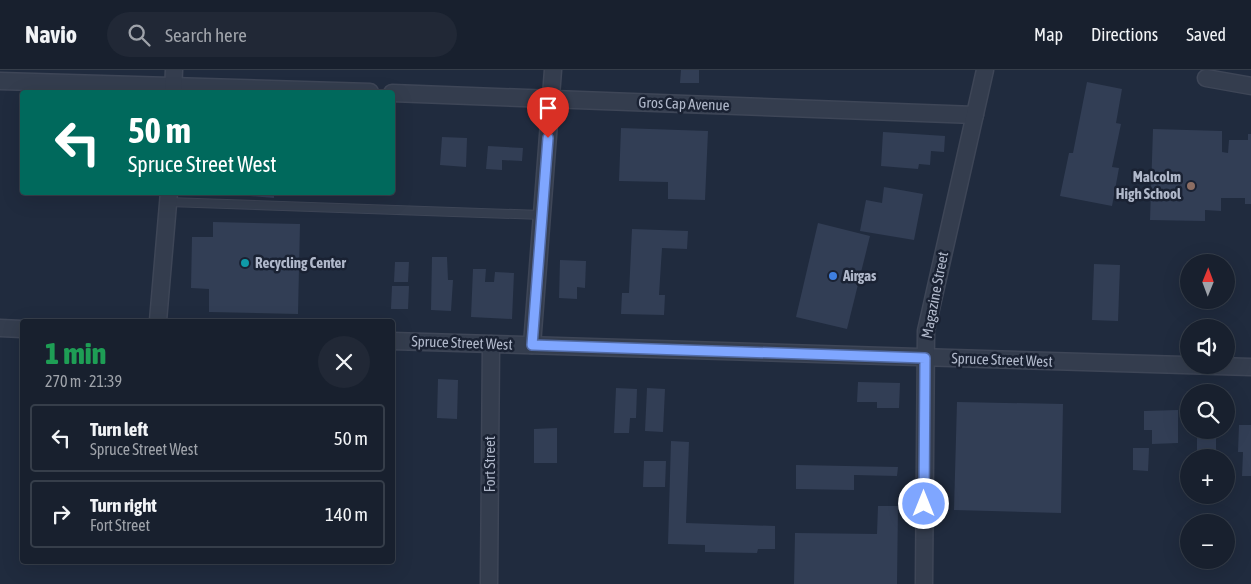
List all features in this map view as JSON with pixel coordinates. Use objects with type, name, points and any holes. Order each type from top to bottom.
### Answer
[{"type":"street","points":[[532,345],[553,70]]},
{"type":"street","name":"Magazine Street","points":[[924,584],[926,331],[985,70]]},
{"type":"street","points":[[1206,78],[1251,86]]},
{"type":"street","points":[[0,81],[173,82],[331,90]]},
{"type":"street","name":"Gros Cap Avenue","points":[[395,93],[975,115]]},
{"type":"street","points":[[158,319],[168,197]]},
{"type":"street","points":[[0,328],[20,329]]},
{"type":"street","name":"Spruce Street West","points":[[395,341],[1251,367]]},
{"type":"street","name":"Fort Street","points":[[489,584],[491,344]]},
{"type":"lane","points":[[168,197],[542,215]]},
{"type":"building","points":[[681,70],[699,70],[699,83],[680,83]]},
{"type":"building","points":[[1087,82],[1122,89],[1116,123],[1121,124],[1112,167],[1119,168],[1112,206],[1060,196],[1069,153],[1073,153]]},
{"type":"building","points":[[621,128],[708,131],[705,200],[668,199],[668,182],[619,181]]},
{"type":"building","points":[[1153,129],[1222,131],[1222,152],[1228,153],[1229,140],[1248,140],[1248,134],[1251,134],[1251,204],[1245,204],[1245,198],[1221,198],[1221,211],[1205,210],[1205,221],[1150,220]]},
{"type":"building","points":[[883,132],[945,136],[944,152],[931,151],[930,165],[919,164],[918,169],[881,166]]},
{"type":"building","points":[[442,137],[467,138],[466,167],[440,165]]},
{"type":"building","points":[[488,146],[523,148],[522,161],[502,160],[502,170],[486,169]]},
{"type":"building","points":[[884,187],[923,194],[914,240],[860,231],[866,200],[882,203]]},
{"type":"building","points":[[238,195],[274,195],[274,198]]},
{"type":"building","name":"Recycling Center","points":[[213,222],[300,224],[298,314],[209,312],[209,289],[191,288],[192,237],[213,237]]},
{"type":"building","name":"Airgas","points":[[818,223],[870,236],[847,329],[796,317]]},
{"type":"building","points":[[632,229],[688,231],[687,249],[662,248],[659,295],[665,295],[664,315],[621,314],[622,293],[629,293]]},
{"type":"building","points":[[432,257],[447,257],[448,280],[453,280],[451,311],[431,310]]},
{"type":"building","points":[[560,260],[586,261],[585,288],[577,287],[577,299],[559,298]]},
{"type":"building","points":[[395,262],[409,262],[408,282],[394,282]]},
{"type":"building","points":[[1094,264],[1120,265],[1118,321],[1092,320]]},
{"type":"building","points":[[473,269],[486,269],[485,282],[494,282],[495,272],[514,273],[512,319],[471,317]]},
{"type":"building","points":[[392,286],[409,286],[408,309],[391,309]]},
{"type":"building","points":[[438,379],[458,380],[457,419],[437,418]]},
{"type":"building","points":[[858,382],[900,383],[899,408],[877,408],[877,402],[857,402]]},
{"type":"building","points":[[616,388],[637,389],[636,418],[630,418],[629,433],[614,433]]},
{"type":"building","points":[[647,388],[665,389],[663,432],[645,431]]},
{"type":"building","points":[[957,402],[1063,404],[1061,513],[954,510]]},
{"type":"building","points":[[1178,410],[1178,443],[1152,444],[1152,430],[1144,430],[1144,411]]},
{"type":"building","points":[[1239,425],[1251,425],[1251,476],[1242,476],[1243,452],[1238,452]]},
{"type":"building","points":[[557,428],[557,463],[534,463],[534,429]]},
{"type":"building","points":[[1197,439],[1216,439],[1216,449],[1197,449]]},
{"type":"building","points":[[671,441],[689,442],[686,523],[775,526],[775,549],[758,549],[757,553],[705,552],[705,545],[668,544]]},
{"type":"building","points":[[1133,448],[1149,448],[1148,471],[1133,470]]},
{"type":"building","points":[[644,461],[666,461],[665,487],[643,487]]},
{"type":"building","points":[[796,465],[898,467],[897,476],[854,475],[854,490],[796,489]]},
{"type":"building","points":[[878,506],[898,506],[897,584],[794,584],[795,533],[877,534]]},
{"type":"place","name":"Malcolm High School","points":[[1191,186]]},
{"type":"place","name":"Recycling Center","points":[[245,263]]},
{"type":"place","name":"Airgas","points":[[833,276]]},
{"type":"route","points":[[548,138],[532,345],[925,358],[924,504]]}]
